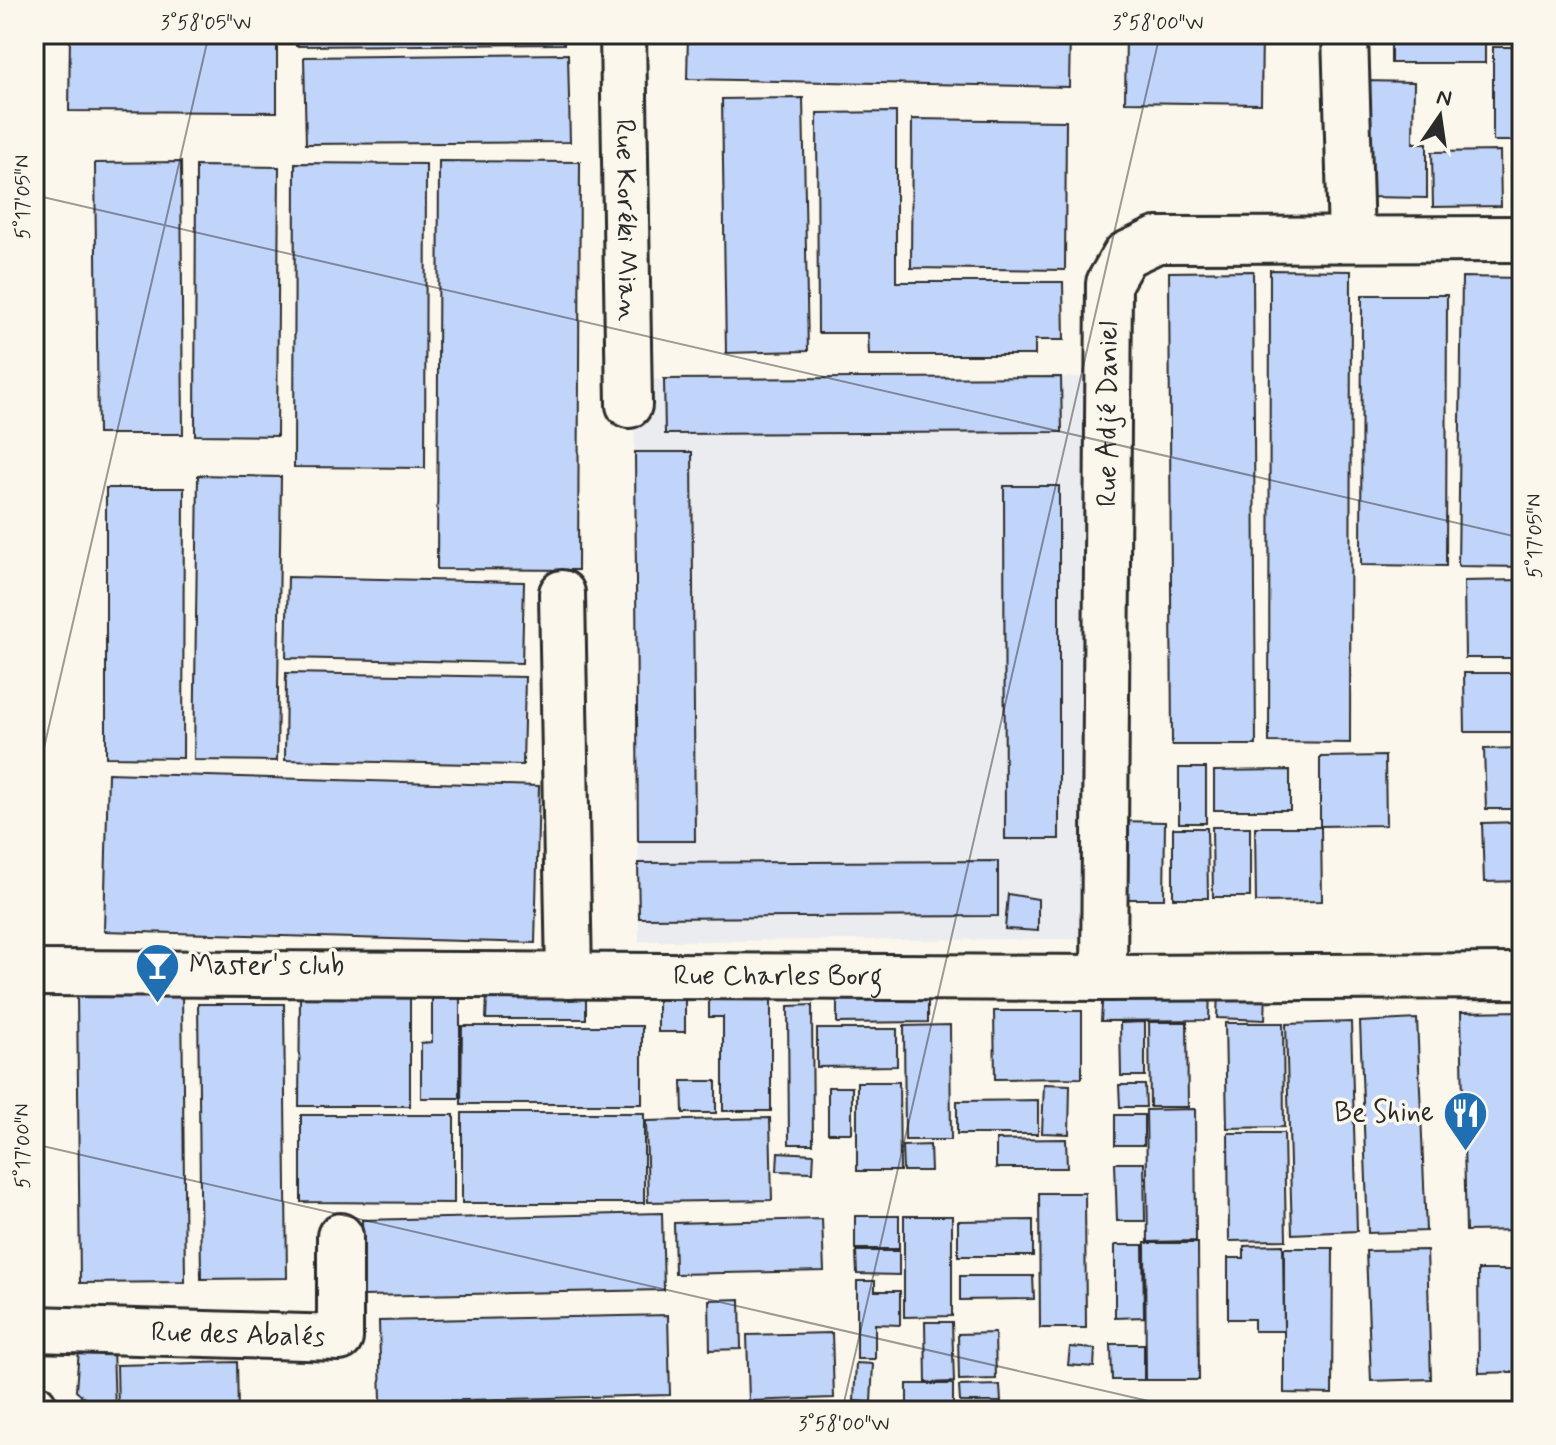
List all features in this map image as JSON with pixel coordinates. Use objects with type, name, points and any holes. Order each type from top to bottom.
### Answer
[{"type":"street","name":"Rue Koréki Mian","points":[[623,34],[629,405]]},
{"type":"street","points":[[1345,34],[1351,239]]},
{"type":"street","name":"Rue Adjé Daniel","points":[[1104,978],[1109,283],[1125,255],[1157,240],[1522,239]]},
{"type":"street","points":[[562,593],[569,976]]},
{"type":"street","name":"Rue Charles Borg","points":[[34,973],[1104,978],[1522,976]]},
{"type":"street","name":"Rue des Abalés","points":[[34,1329],[340,1338],[340,1236]]},
{"type":"shaded area","points":[[1094,377],[1099,939],[639,941],[634,380]]},
{"type":"building","points":[[70,34],[277,34],[277,112],[69,111]]},
{"type":"building","points":[[296,34],[564,34],[564,44],[296,46]]},
{"type":"building","points":[[688,34],[1070,34],[1069,87],[687,79]]},
{"type":"building","points":[[1126,34],[1262,34],[1261,104],[1125,102]]},
{"type":"building","points":[[1391,34],[1485,34],[1485,63],[1391,63]]},
{"type":"building","points":[[1493,47],[1522,47],[1522,141],[1493,141]]},
{"type":"building","points":[[568,54],[570,142],[306,144],[304,57]]},
{"type":"building","points":[[1365,81],[1414,82],[1413,143],[1427,143],[1427,198],[1365,197]]},
{"type":"building","points":[[803,98],[808,351],[726,353],[722,99]]},
{"type":"building","points":[[896,112],[896,282],[1063,282],[1064,340],[1035,340],[1035,355],[869,355],[868,333],[818,333],[817,113]]},
{"type":"building","points":[[912,119],[1066,121],[1065,270],[911,268]]},
{"type":"building","points":[[1500,151],[1501,206],[1433,207],[1432,152]]},
{"type":"building","points":[[439,161],[580,162],[578,570],[437,569]]},
{"type":"building","points":[[181,162],[183,434],[98,434],[95,163]]},
{"type":"building","points":[[295,163],[426,164],[425,468],[294,467]]},
{"type":"building","points":[[196,166],[279,167],[277,436],[195,435]]},
{"type":"building","points":[[1270,270],[1351,271],[1350,743],[1269,742]]},
{"type":"building","points":[[1253,271],[1256,745],[1172,745],[1169,272]]},
{"type":"building","points":[[1462,277],[1522,278],[1522,567],[1458,566]]},
{"type":"building","points":[[1362,295],[1447,295],[1446,566],[1361,565]]},
{"type":"building","points":[[1061,377],[1062,432],[665,434],[664,379]]},
{"type":"building","points":[[635,452],[692,452],[695,841],[638,841]]},
{"type":"building","points":[[198,475],[281,477],[277,761],[194,760]]},
{"type":"building","points":[[1004,486],[1059,486],[1059,839],[1005,839]]},
{"type":"building","points":[[106,488],[184,488],[183,758],[106,757]]},
{"type":"building","points":[[288,577],[524,582],[522,663],[286,658]]},
{"type":"building","points":[[1522,580],[1522,658],[1465,658],[1464,581]]},
{"type":"building","points":[[286,673],[525,677],[523,765],[285,760]]},
{"type":"building","points":[[1464,673],[1522,673],[1522,732],[1465,732]]},
{"type":"building","points":[[1522,748],[1522,809],[1486,809],[1484,749]]},
{"type":"building","points":[[1385,756],[1386,825],[1320,826],[1320,757]]},
{"type":"building","points":[[1179,768],[1206,768],[1206,823],[1179,823]]},
{"type":"building","points":[[1290,770],[1290,810],[1214,810],[1214,771]]},
{"type":"building","points":[[108,773],[539,786],[535,943],[104,931]]},
{"type":"building","points":[[1118,821],[1165,822],[1164,899],[1117,899]]},
{"type":"building","points":[[1522,822],[1522,881],[1484,882],[1482,823]]},
{"type":"building","points":[[1212,827],[1250,827],[1250,897],[1213,897]]},
{"type":"building","points":[[1255,827],[1321,827],[1322,901],[1256,902]]},
{"type":"building","points":[[1173,828],[1207,828],[1208,898],[1173,898]]},
{"type":"building","points":[[998,861],[998,916],[639,918],[638,863]]},
{"type":"building","points":[[1008,894],[1038,899],[1038,931],[1005,929]]},
{"type":"building","points":[[1103,988],[1210,992],[1209,1020],[1101,1021]]},
{"type":"building","points":[[658,989],[685,989],[685,1032],[658,1032]]},
{"type":"building","points":[[1218,990],[1266,992],[1265,1020],[1217,1018]]},
{"type":"building","points":[[182,992],[185,1282],[80,1283],[77,993]]},
{"type":"building","points":[[709,992],[771,992],[771,1111],[723,1111],[723,1017],[709,1017]]},
{"type":"building","points":[[432,993],[460,994],[460,1098],[421,1098],[421,1043],[432,1042]]},
{"type":"building","points":[[586,993],[586,1019],[486,1019],[487,994]]},
{"type":"building","points":[[928,996],[928,1022],[837,1023],[837,997]]},
{"type":"building","points":[[300,998],[410,998],[410,1106],[299,1106]]},
{"type":"building","points":[[198,1004],[284,1004],[287,1278],[201,1279]]},
{"type":"building","points":[[812,1005],[813,1144],[789,1144],[788,1006]]},
{"type":"building","points":[[994,1011],[1082,1011],[1082,1078],[995,1079]]},
{"type":"building","points":[[1522,1011],[1522,1230],[1466,1231],[1461,1012]]},
{"type":"building","points":[[1417,1019],[1426,1231],[1368,1233],[1360,1022]]},
{"type":"building","points":[[1145,1022],[1145,1076],[1121,1076],[1120,1023]]},
{"type":"building","points":[[1149,1022],[1187,1022],[1188,1107],[1150,1107]]},
{"type":"building","points":[[1351,1022],[1357,1231],[1292,1234],[1286,1024]]},
{"type":"building","points":[[1225,1023],[1283,1023],[1284,1127],[1227,1128]]},
{"type":"building","points":[[950,1025],[951,1140],[905,1140],[904,1026]]},
{"type":"building","points":[[462,1026],[642,1026],[642,1104],[461,1104]]},
{"type":"building","points":[[817,1029],[897,1029],[897,1066],[817,1067]]},
{"type":"building","points":[[682,1081],[716,1081],[716,1113],[683,1113]]},
{"type":"building","points":[[857,1082],[899,1082],[900,1171],[857,1171]]},
{"type":"building","points":[[1044,1084],[1070,1085],[1069,1134],[1042,1133]]},
{"type":"building","points":[[1119,1085],[1145,1085],[1146,1107],[1120,1107]]},
{"type":"building","points":[[828,1087],[852,1087],[852,1133],[828,1133]]},
{"type":"building","points":[[1038,1100],[1038,1134],[957,1134],[957,1101]]},
{"type":"building","points":[[1195,1109],[1196,1241],[1148,1242],[1146,1110]]},
{"type":"building","points":[[462,1113],[644,1113],[644,1203],[462,1203]]},
{"type":"building","points":[[301,1115],[454,1115],[454,1203],[301,1202]]},
{"type":"building","points":[[1115,1115],[1144,1115],[1144,1145],[1115,1145]]},
{"type":"building","points":[[770,1118],[772,1200],[648,1202],[646,1121]]},
{"type":"building","points":[[1228,1133],[1284,1133],[1286,1240],[1229,1241]]},
{"type":"building","points":[[1066,1139],[1067,1168],[996,1168],[996,1140]]},
{"type":"building","points":[[930,1145],[931,1171],[903,1171],[902,1146]]},
{"type":"building","points":[[778,1152],[814,1154],[813,1172],[777,1171]]},
{"type":"building","points":[[1115,1163],[1144,1163],[1145,1221],[1117,1221]]},
{"type":"building","points":[[1039,1193],[1085,1193],[1086,1328],[1040,1328]]},
{"type":"building","points":[[662,1213],[664,1290],[364,1296],[362,1220]]},
{"type":"building","points":[[855,1216],[899,1216],[899,1249],[855,1249]]},
{"type":"building","points":[[904,1216],[952,1216],[952,1316],[904,1317]]},
{"type":"building","points":[[822,1219],[824,1271],[675,1274],[674,1223]]},
{"type":"building","points":[[1033,1220],[1033,1256],[958,1256],[958,1221]]},
{"type":"building","points":[[1145,1243],[1198,1243],[1199,1380],[1146,1380]]},
{"type":"building","points":[[1115,1245],[1143,1245],[1144,1317],[1115,1318]]},
{"type":"building","points":[[1283,1245],[1284,1331],[1254,1331],[1254,1319],[1228,1319],[1228,1258],[1244,1258],[1244,1246]]},
{"type":"building","points":[[1284,1248],[1333,1248],[1332,1394],[1284,1393]]},
{"type":"building","points":[[1427,1250],[1431,1379],[1371,1381],[1366,1251]]},
{"type":"building","points":[[856,1251],[899,1251],[899,1275],[857,1274]]},
{"type":"building","points":[[1478,1270],[1522,1270],[1522,1372],[1479,1373]]},
{"type":"building","points":[[960,1276],[1033,1276],[1034,1299],[960,1300]]},
{"type":"building","points":[[857,1281],[875,1281],[875,1291],[900,1291],[900,1325],[875,1324],[875,1359],[857,1359]]},
{"type":"building","points":[[740,1299],[741,1349],[710,1350],[709,1300]]},
{"type":"building","points":[[668,1315],[670,1395],[381,1402],[379,1321]]},
{"type":"building","points":[[925,1322],[952,1322],[954,1382],[926,1383]]},
{"type":"building","points":[[832,1333],[834,1398],[749,1401],[747,1335]]},
{"type":"building","points":[[995,1333],[996,1379],[959,1380],[958,1334]]},
{"type":"building","points":[[1111,1344],[1144,1344],[1144,1380],[1112,1380]]},
{"type":"building","points":[[113,1347],[115,1411],[100,1411],[76,1391],[79,1348]]},
{"type":"building","points":[[1070,1347],[1095,1349],[1094,1367],[1068,1365]]},
{"type":"building","points":[[237,1362],[238,1411],[118,1411],[117,1365]]},
{"type":"building","points":[[856,1363],[873,1364],[871,1402],[854,1401]]},
{"type":"building","points":[[907,1384],[953,1384],[953,1405],[907,1405]]},
{"type":"building","points":[[1000,1385],[1001,1402],[960,1402],[959,1386]]},
{"type":"place","name":"Master's club","points":[[158,1005]]},
{"type":"place","name":"Be Shine","points":[[1465,1152]]}]
